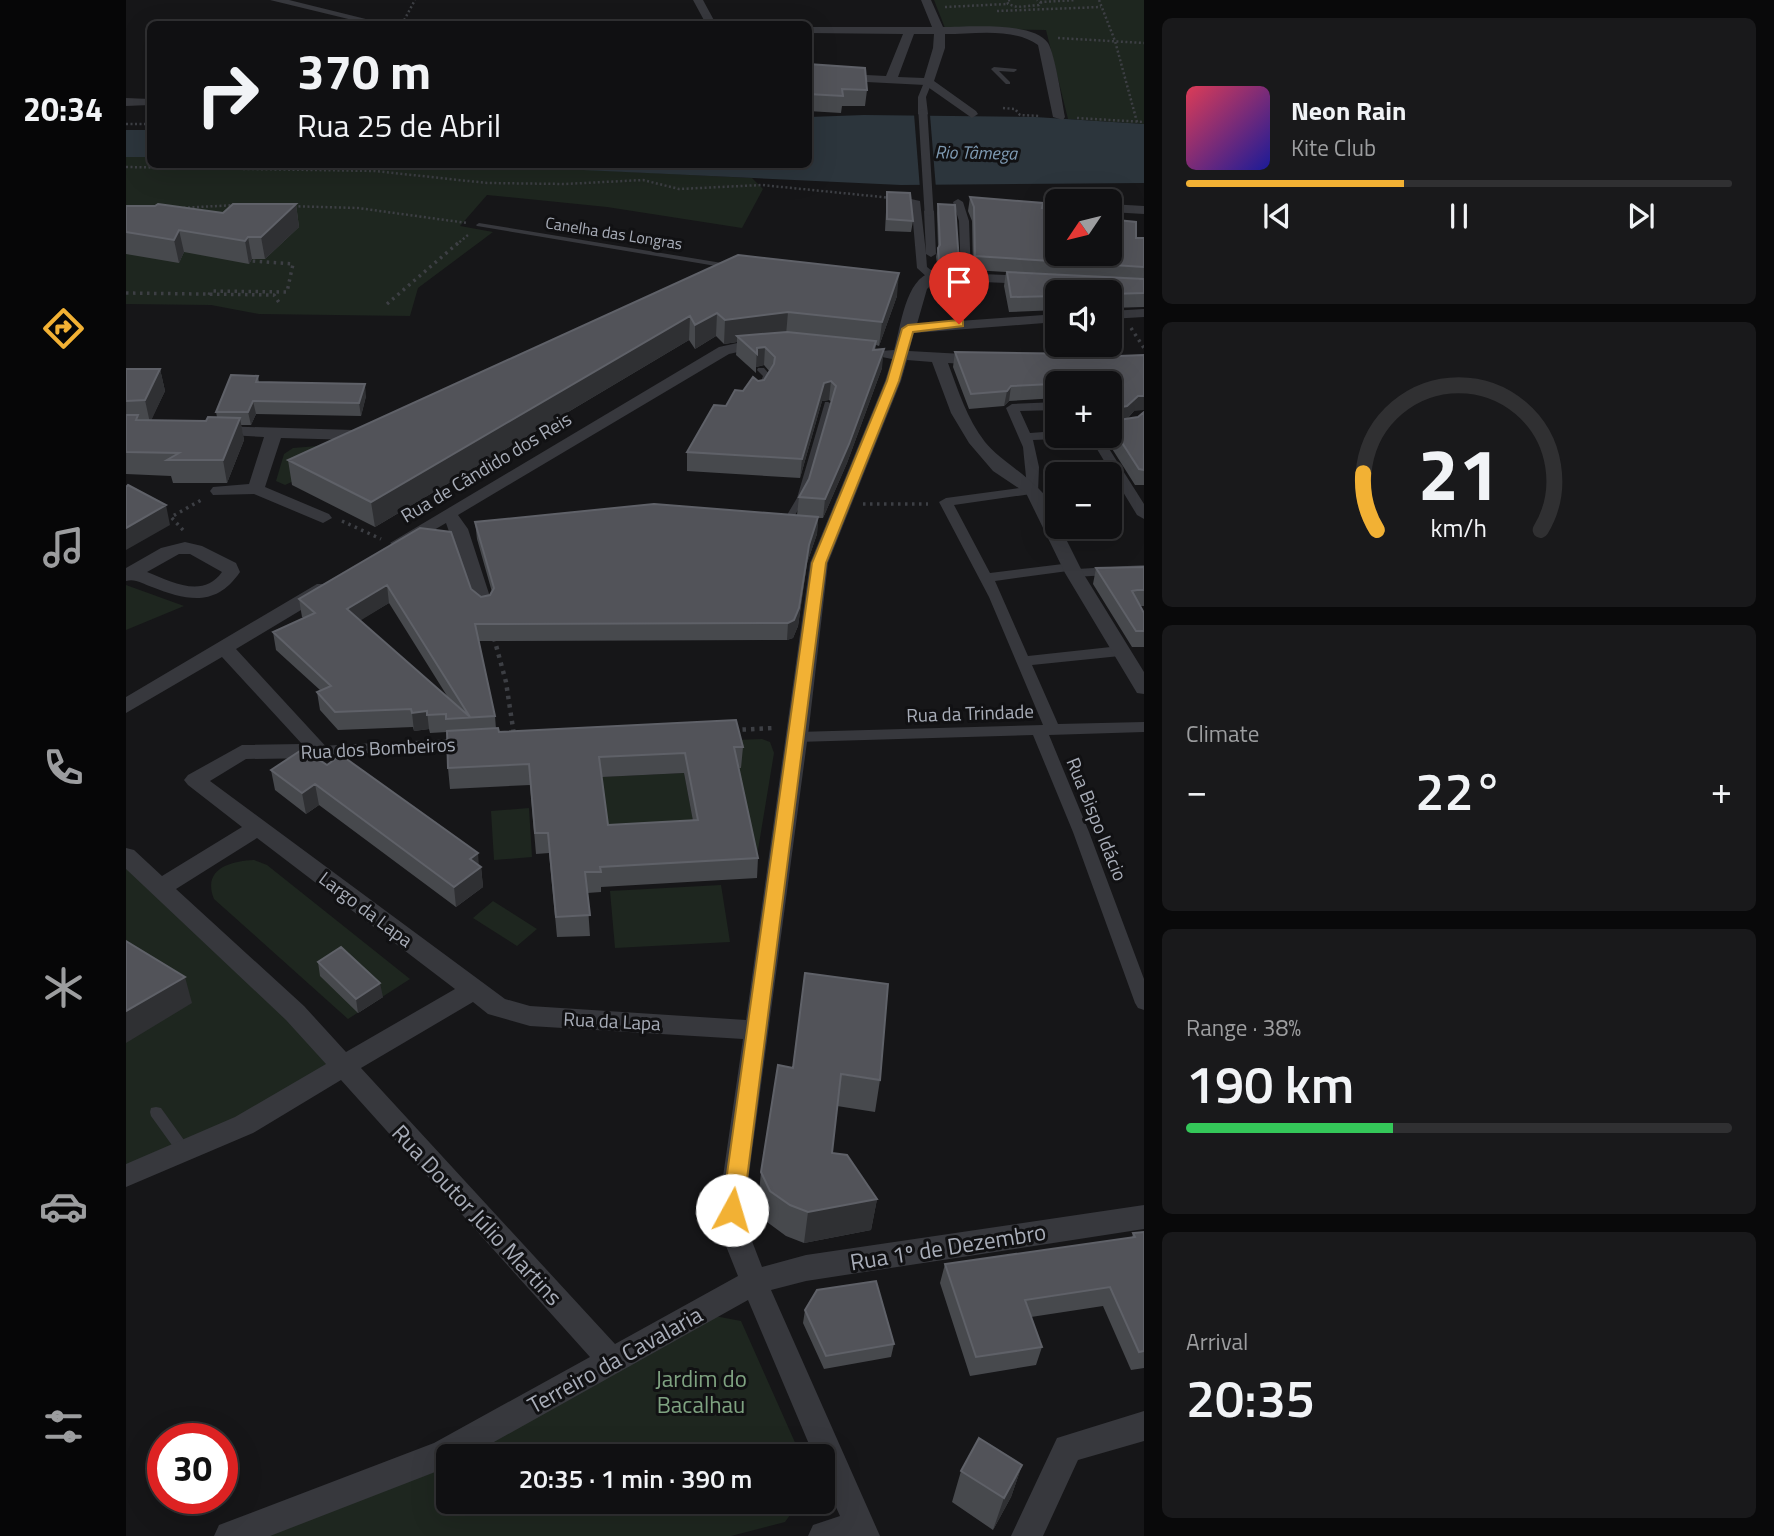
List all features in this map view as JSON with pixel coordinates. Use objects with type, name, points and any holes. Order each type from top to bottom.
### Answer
[{"type":"street","points":[[275,0],[369,21]]},
{"type":"street","points":[[698,0],[710,21]]},
{"type":"street","points":[[927,3],[940,31],[939,50],[922,97],[932,276]]},
{"type":"street","points":[[812,30],[1012,31],[1038,39],[1043,44],[1046,71],[1059,117]]},
{"type":"street","points":[[891,79],[910,31]]},
{"type":"street","points":[[812,75],[928,82],[972,114]]},
{"type":"street","points":[[126,102],[147,102]]},
{"type":"street","points":[[915,201],[922,268],[932,276]]},
{"type":"street","points":[[958,202],[964,221],[966,277]]},
{"type":"street","points":[[1122,209],[1144,210]]},
{"type":"street","points":[[714,279],[738,268]]},
{"type":"street","points":[[773,523],[809,523],[842,503],[893,381],[908,329],[913,287],[932,276],[1045,281]]},
{"type":"street","points":[[1122,314],[1144,313]]},
{"type":"street","points":[[908,329],[1045,319]]},
{"type":"street","name":"Rua de Cândido dos Reis","points":[[389,549],[732,350],[786,343]]},
{"type":"street","points":[[874,353],[939,359],[994,360]]},
{"type":"street","points":[[939,359],[959,413],[977,443],[999,467],[1033,490]]},
{"type":"street","points":[[1045,407],[1012,408],[1028,436],[1034,466],[1033,490],[1073,570],[1131,661],[1144,688]]},
{"type":"street","points":[[193,430],[354,435],[382,429]]},
{"type":"street","points":[[256,489],[274,433]]},
{"type":"street","points":[[1028,436],[1045,435]]},
{"type":"street","points":[[1104,448],[1137,490],[1144,515]]},
{"type":"street","points":[[219,491],[256,489],[323,518]]},
{"type":"street","name":"Rua Bispo Idácio","points":[[1033,490],[946,502],[986,578],[1023,662],[1144,1003]]},
{"type":"street","points":[[449,514],[459,529],[484,606]]},
{"type":"street","points":[[809,523],[819,563],[732,1210],[736,1236],[754,1282],[862,1531],[824,1536]]},
{"type":"street","points":[[986,578],[1073,570],[1144,569]]},
{"type":"street","points":[[126,706],[338,580]]},
{"type":"street","points":[[224,647],[320,751]]},
{"type":"street","points":[[1023,662],[1131,661]]},
{"type":"street","name":"Rua da Trindade","points":[[798,732],[1144,727]]},
{"type":"street","name":"Rua dos Bombeiros","points":[[242,752],[320,751],[514,741]]},
{"type":"street","name":"Largo da Lapa","points":[[242,752],[195,780],[473,990]]},
{"type":"street","points":[[160,888],[259,827]]},
{"type":"street","points":[[126,856],[295,1013],[343,1069]]},
{"type":"street","points":[[126,1176],[244,1125],[473,990]]},
{"type":"street","name":"Rua da Lapa","points":[[473,990],[497,1007],[530,1016],[757,1030]]},
{"type":"street","name":"Rua Doutor Júlio Martins","points":[[343,1069],[612,1361]]},
{"type":"street","name":"Rua 1º de Dezembro","points":[[754,1282],[806,1268],[1144,1217]]},
{"type":"street","name":"Terreiro da Cavalaria","points":[[230,1536],[443,1454],[754,1282]]},
{"type":"street","points":[[1027,1536],[1068,1448],[1144,1426]]},
{"type":"lane","points":[[1008,83],[994,69],[1014,70]]},
{"type":"lane","name":"Canelha das Longras","points":[[479,225],[738,268]]},
{"type":"lane","points":[[758,395],[767,381],[767,376],[761,370]]},
{"type":"lane","points":[[809,523],[801,498],[826,405]]},
{"type":"lane","points":[[156,1112],[184,1151]]},
{"type":"path","points":[[404,21],[415,0]]},
{"type":"path","points":[[927,3],[1009,2],[1014,7],[1039,5],[1039,1],[1076,0]]},
{"type":"path","points":[[1099,0],[1115,41],[1137,122]]},
{"type":"path","points":[[1028,6],[1031,10]]},
{"type":"path","points":[[994,12],[1101,7]]},
{"type":"path","points":[[1038,39],[1144,43]]},
{"type":"path","points":[[1003,108],[1015,109],[1020,115],[1144,122]]},
{"type":"path","points":[[126,124],[147,124]]},
{"type":"path","points":[[126,167],[147,167]]},
{"type":"path","points":[[188,168],[375,171],[487,183],[565,184],[643,180],[679,189],[762,185]]},
{"type":"path","points":[[169,208],[293,203],[394,211],[479,225]]},
{"type":"path","points":[[387,304],[479,225]]},
{"type":"path","points":[[209,295],[211,291],[287,292],[293,264],[251,261]]},
{"type":"path","points":[[126,293],[274,295],[280,304]]},
{"type":"path","points":[[171,517],[219,491]]},
{"type":"path","points":[[842,503],[918,505]]},
{"type":"path","points":[[350,524],[389,549]]},
{"type":"path","points":[[484,606],[506,682],[514,741]]},
{"type":"path","points":[[731,730],[798,732]]},
{"type":"green space","points":[[934,0],[1144,0],[1144,124],[1068,119],[1046,30],[945,28]]},
{"type":"green space","points":[[126,157],[147,157],[147,168],[554,168],[752,178],[763,189],[742,228],[607,207],[487,195],[460,226],[493,232],[418,288],[410,316],[259,314],[211,305],[126,304]]},
{"type":"green space","points":[[367,442],[372,445],[285,485],[276,481],[284,454],[293,448]]},
{"type":"green space","points":[[126,585],[184,606],[126,630]]},
{"type":"green space","points":[[762,739],[770,742],[774,753],[755,868],[733,768],[741,767],[735,740]]},
{"type":"green space","points":[[684,773],[697,841],[609,846],[600,777]]},
{"type":"green space","points":[[529,808],[532,857],[494,860],[491,811]]},
{"type":"green space","points":[[254,860],[267,865],[410,979],[348,1019],[214,899],[212,880],[220,869],[236,862]]},
{"type":"green space","points":[[126,864],[343,1069],[126,1176]]},
{"type":"green space","points":[[721,885],[730,942],[615,948],[610,891]]},
{"type":"green space","points":[[493,901],[537,929],[517,946],[473,918]]},
{"type":"green space","name":"Jardim do Bacalhau","points":[[704,1314],[741,1321],[796,1444],[481,1444]]},
{"type":"green space","points":[[436,1466],[436,1514],[791,1514],[785,1522],[731,1536],[260,1536]]},
{"type":"water","name":"Rio Tâmega","points":[[812,117],[1035,117],[1144,124],[1144,183],[901,185],[539,168],[812,168]]},
{"type":"water","points":[[126,130],[147,130],[147,157],[126,157]]},
{"type":"pier","points":[[914,114],[930,115],[936,189],[920,189]]},
{"type":"building","points":[[812,64],[865,68],[867,90],[842,89],[843,96],[812,94]]},
{"type":"building","points":[[887,192],[910,193],[913,221],[887,219]]},
{"type":"building","points":[[970,197],[1043,203],[1045,261],[975,256],[974,207]]},
{"type":"building","points":[[158,204],[223,213],[233,204],[296,204],[261,237],[248,237],[245,241],[179,230],[174,240],[126,232],[126,206]]},
{"type":"building","points":[[938,204],[955,205],[959,262],[939,261]]},
{"type":"building","points":[[1122,221],[1136,222],[1136,238],[1144,238],[1144,267],[1122,266]]},
{"type":"building","points":[[738,255],[899,273],[882,322],[788,312],[725,320],[717,313],[695,325],[690,316],[371,502],[288,460]]},
{"type":"building","points":[[1007,272],[1144,279],[1144,293],[1122,294],[1122,280],[1045,280],[1045,296],[1011,297]]},
{"type":"building","points":[[787,332],[876,341],[873,350],[884,349],[849,444],[825,499],[799,497],[809,479],[836,386],[831,381],[824,383],[802,459],[687,452],[714,405],[726,406],[735,390],[743,391],[753,377],[758,381],[764,380],[774,364],[775,357],[765,347],[757,348],[757,354],[737,336]]},
{"type":"building","points":[[955,352],[1045,353],[1045,357],[1144,355],[1144,396],[1138,396],[1127,406],[1122,407],[1122,371],[1045,371],[1045,384],[1011,386],[1007,391],[971,394]]},
{"type":"building","points":[[126,369],[160,369],[145,400],[126,401]]},
{"type":"building","points":[[231,375],[258,376],[256,382],[365,384],[359,403],[253,401],[248,412],[216,412]]},
{"type":"building","points":[[1144,412],[1144,470],[1139,469],[1122,443],[1122,419],[1138,417]]},
{"type":"building","points":[[126,415],[138,415],[136,420],[206,421],[208,417],[240,418],[223,460],[167,460],[179,453],[126,452]]},
{"type":"building","points":[[128,485],[166,505],[126,528],[126,487]]},
{"type":"building","points":[[654,504],[818,517],[809,545],[799,608],[794,620],[788,623],[475,624],[495,716],[446,719],[446,714],[427,715],[427,711],[412,713],[411,709],[335,712],[317,692],[331,686],[273,632],[315,613],[299,599],[420,528],[451,532],[471,589],[481,597],[490,595],[494,588],[475,522]],"holes":[[[387,585],[470,717],[347,609]]]},
{"type":"building","points":[[1144,567],[1144,590],[1132,591],[1144,613],[1144,631],[1136,631],[1096,568]]},
{"type":"building","points":[[736,720],[743,747],[734,747],[758,858],[600,867],[601,872],[585,872],[590,915],[556,917],[548,833],[535,833],[529,764],[448,768],[447,731],[498,728],[499,732]],"holes":[[[685,753],[698,820],[608,825],[599,757]]]},
{"type":"building","points":[[303,749],[327,765],[341,755],[478,853],[470,859],[481,867],[454,887],[315,784],[302,793],[271,770]]},
{"type":"building","points":[[126,941],[185,977],[126,1011]]},
{"type":"building","points":[[341,947],[380,983],[356,999],[318,962]]},
{"type":"building","points":[[805,973],[888,984],[880,1080],[841,1074],[832,1153],[847,1155],[877,1199],[808,1212],[790,1205],[770,1191],[761,1172],[778,1065],[793,1068]]},
{"type":"building","points":[[1144,1232],[1144,1351],[1139,1352],[1110,1287],[1025,1300],[1042,1347],[976,1357],[945,1264],[1135,1237],[1133,1233]]},
{"type":"building","points":[[876,1281],[894,1344],[826,1356],[805,1310],[817,1290]]},
{"type":"building","points":[[979,1438],[1022,1465],[1004,1498],[961,1471]]},
{"type":"route","points":[[732,1210],[819,563],[893,381],[908,329],[959,324]]}]
